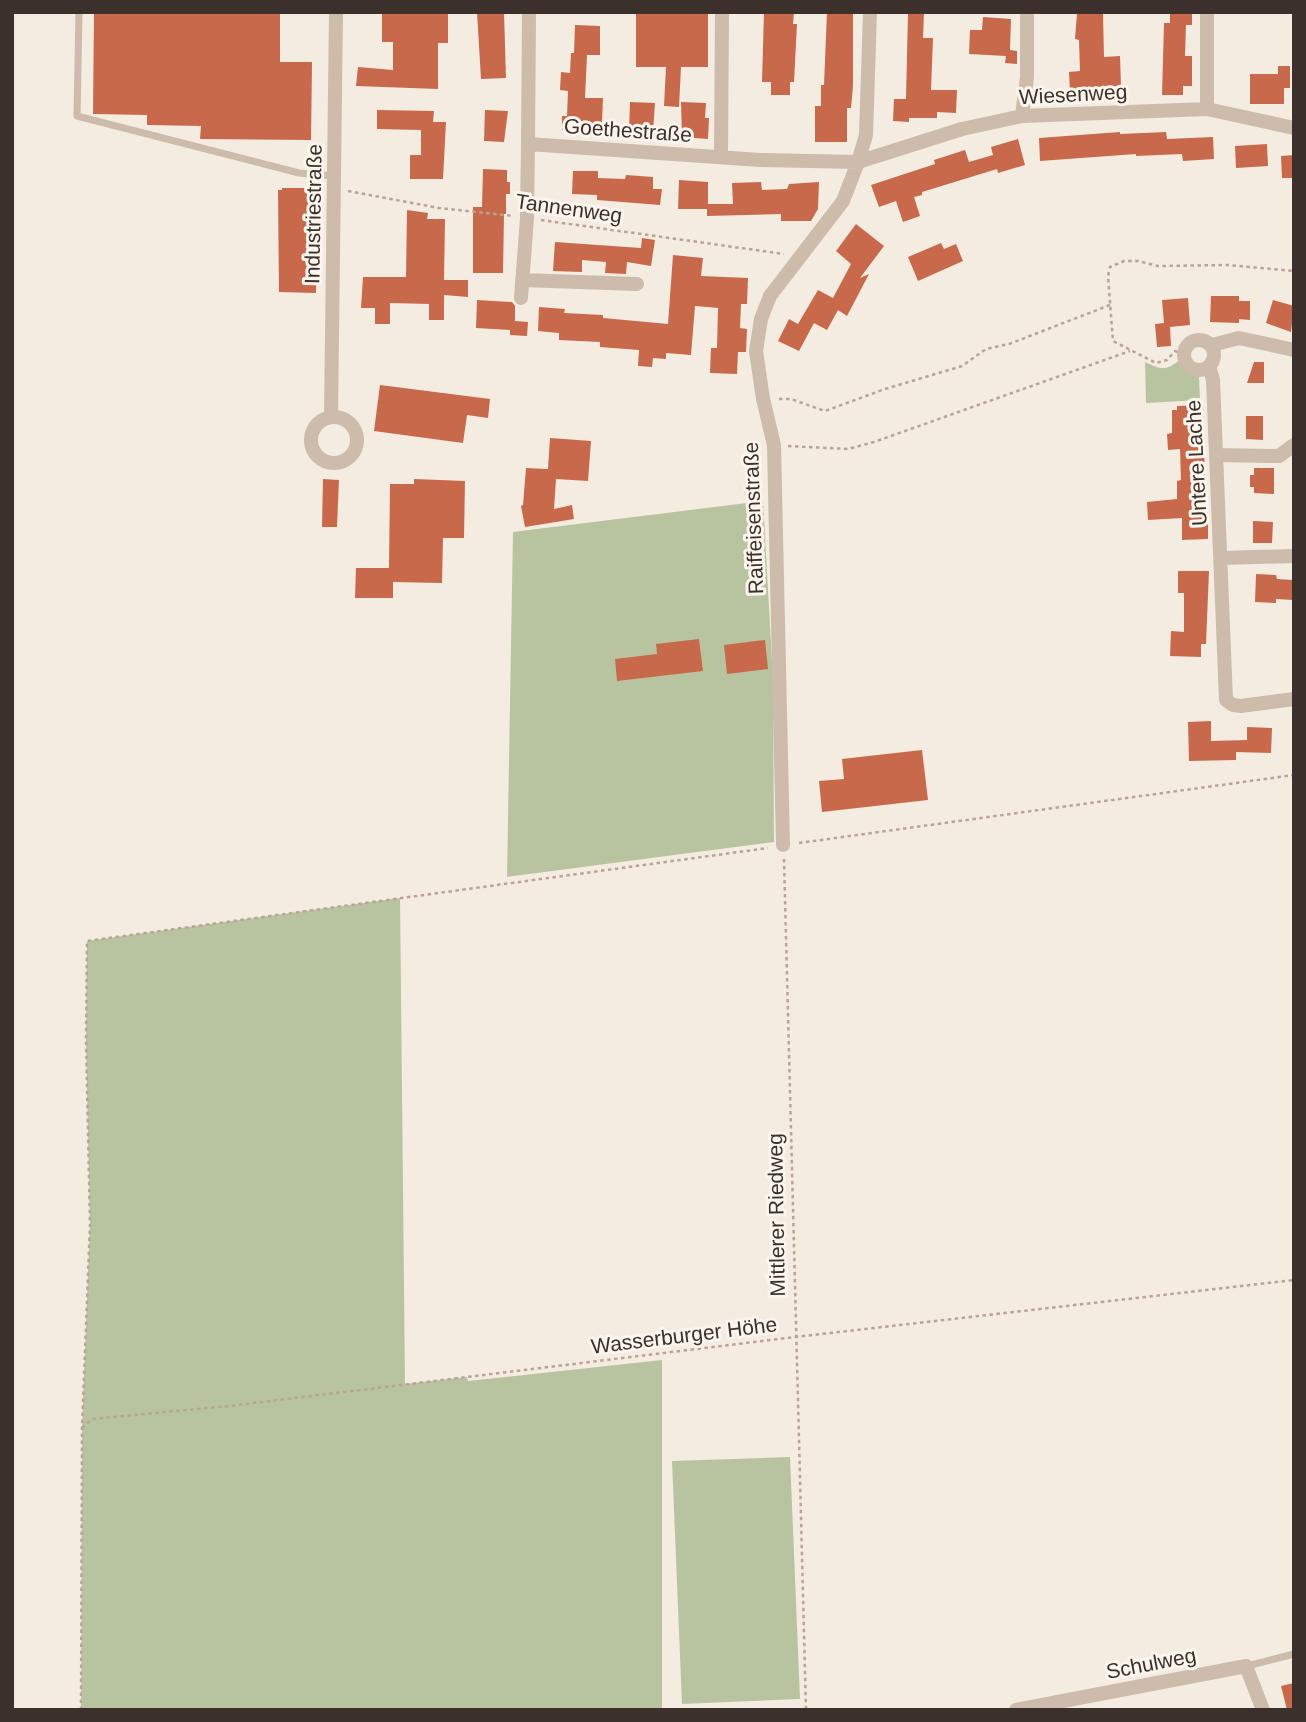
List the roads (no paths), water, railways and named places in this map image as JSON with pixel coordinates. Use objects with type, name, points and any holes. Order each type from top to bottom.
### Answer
[{"type":"street","name":"Industriestraße","points":[[331,417],[336,12]]},
{"type":"street","points":[[521,298],[527,218],[529,12]]},
{"type":"street","points":[[721,157],[722,12]]},
{"type":"street","name":"Raiffeisenstraße","points":[[783,845],[774,445],[763,399],[756,351],[761,318],[770,296],[843,201],[858,162],[866,135],[870,12]]},
{"type":"street","points":[[1022,116],[1027,78],[1027,12]]},
{"type":"street","points":[[1207,12],[1207,109]]},
{"type":"street","name":"Wiesenweg","points":[[858,162],[962,129],[1022,116],[1207,109],[1294,128]]},
{"type":"street","name":"Goethestraße","points":[[528,144],[721,157],[858,162]]},
{"type":"street","points":[[522,280],[637,285]]},
{"type":"street","points":[[1212,345],[1239,338],[1294,350]]},
{"type":"street","name":"Untere Lache","points":[[1195,340],[1204,340],[1212,345],[1215,354],[1209,366],[1200,370],[1191,367],[1184,354],[1187,345],[1195,340]]},
{"type":"street","name":"Untere Lache","points":[[1209,366],[1213,380],[1217,455],[1226,700],[1241,706],[1294,699]]},
{"type":"street","points":[[1217,455],[1279,456],[1294,445]]},
{"type":"street","points":[[1221,558],[1294,556]]},
{"type":"street","points":[[1246,1666],[1263,1710]]},
{"type":"street","name":"Schulweg","points":[[1016,1710],[1246,1666]]},
{"type":"lane","points":[[79,12],[77,116],[334,182]]},
{"type":"lane","name":"Schulweg","points":[[1246,1666],[1294,1654]]}]
